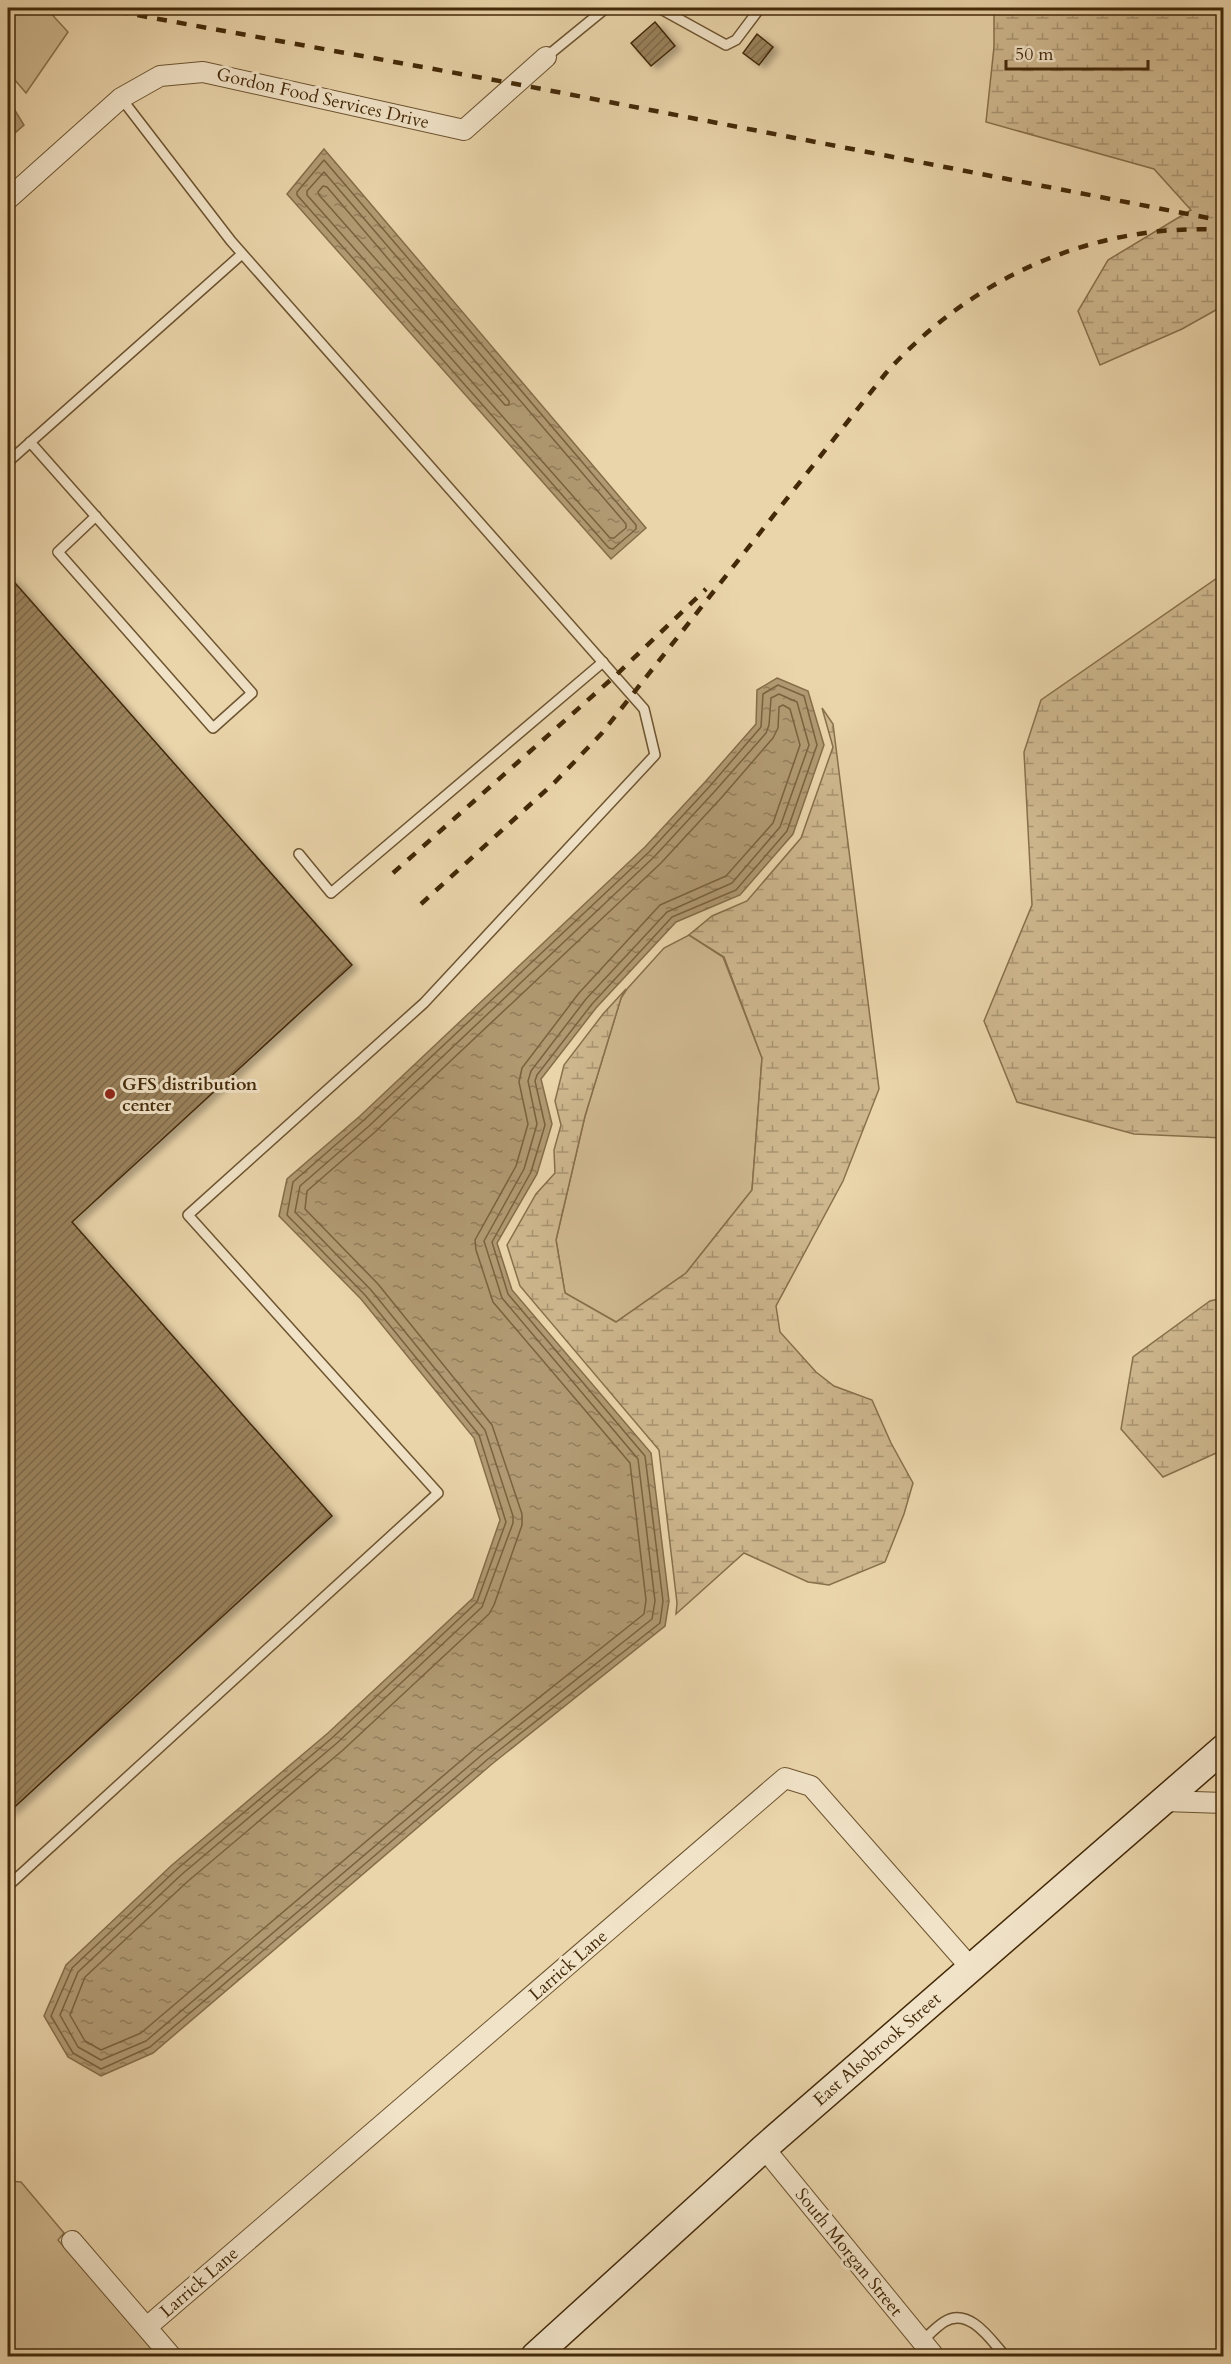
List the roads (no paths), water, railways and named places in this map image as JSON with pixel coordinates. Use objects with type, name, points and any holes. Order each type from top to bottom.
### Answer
[{"type":"street","name":"Gordon Food Services Drive","points":[[8,199],[121,98],[159,76],[203,72],[464,130],[546,57]]},
{"type":"street","name":"East Alsobrook Street","points":[[535,2356],[764,2148],[1224,1748]]},
{"type":"street","name":"Larrick Lane","points":[[147,2327],[785,1778],[811,1786],[971,1968]]},
{"type":"street","points":[[1164,1801],[1224,1803]]},
{"type":"street","name":"South Morgan Street","points":[[764,2148],[934,2356]]},
{"type":"street","points":[[72,2241],[171,2356]]},
{"type":"lane","points":[[546,57],[606,8]]},
{"type":"lane","points":[[659,8],[726,45],[736,40],[760,8]]},
{"type":"lane","points":[[8,1886],[438,1493],[188,1215],[424,1003],[655,755],[644,709],[242,254],[121,98]]},
{"type":"lane","points":[[8,462],[242,254]]},
{"type":"lane","points":[[30,442],[96,516],[252,693],[213,728],[58,552],[96,516]]},
{"type":"lane","points":[[299,854],[331,893],[603,662]]},
{"type":"lane","points":[[922,2341],[945,2320],[964,2318],[977,2325],[1005,2356]]},
{"type":"water","points":[[8,99],[24,125],[8,139]]},
{"type":"water","points":[[324,149],[646,528],[611,559],[287,194]]},
{"type":"water","points":[[777,678],[808,691],[824,745],[793,834],[740,895],[676,922],[596,1008],[541,1079],[552,1124],[537,1174],[497,1243],[512,1290],[651,1453],[669,1601],[665,1626],[492,1764],[153,2053],[101,2076],[68,2057],[44,2016],[66,1965],[172,1865],[328,1733],[473,1598],[500,1520],[474,1438],[361,1299],[279,1216],[287,1179],[360,1116],[645,847],[756,724],[757,690]]},
{"type":"railway","points":[[98,8],[516,84],[1224,221]]},
{"type":"railway","points":[[421,904],[555,782],[602,733],[886,373],[920,339],[956,309],[996,284],[1038,263],[1082,247],[1128,236],[1176,230],[1224,230]]},
{"type":"railway","points":[[393,873],[615,676],[706,589]]},
{"type":"place","name":"GFS distribution center","points":[[110,1094]]}]
